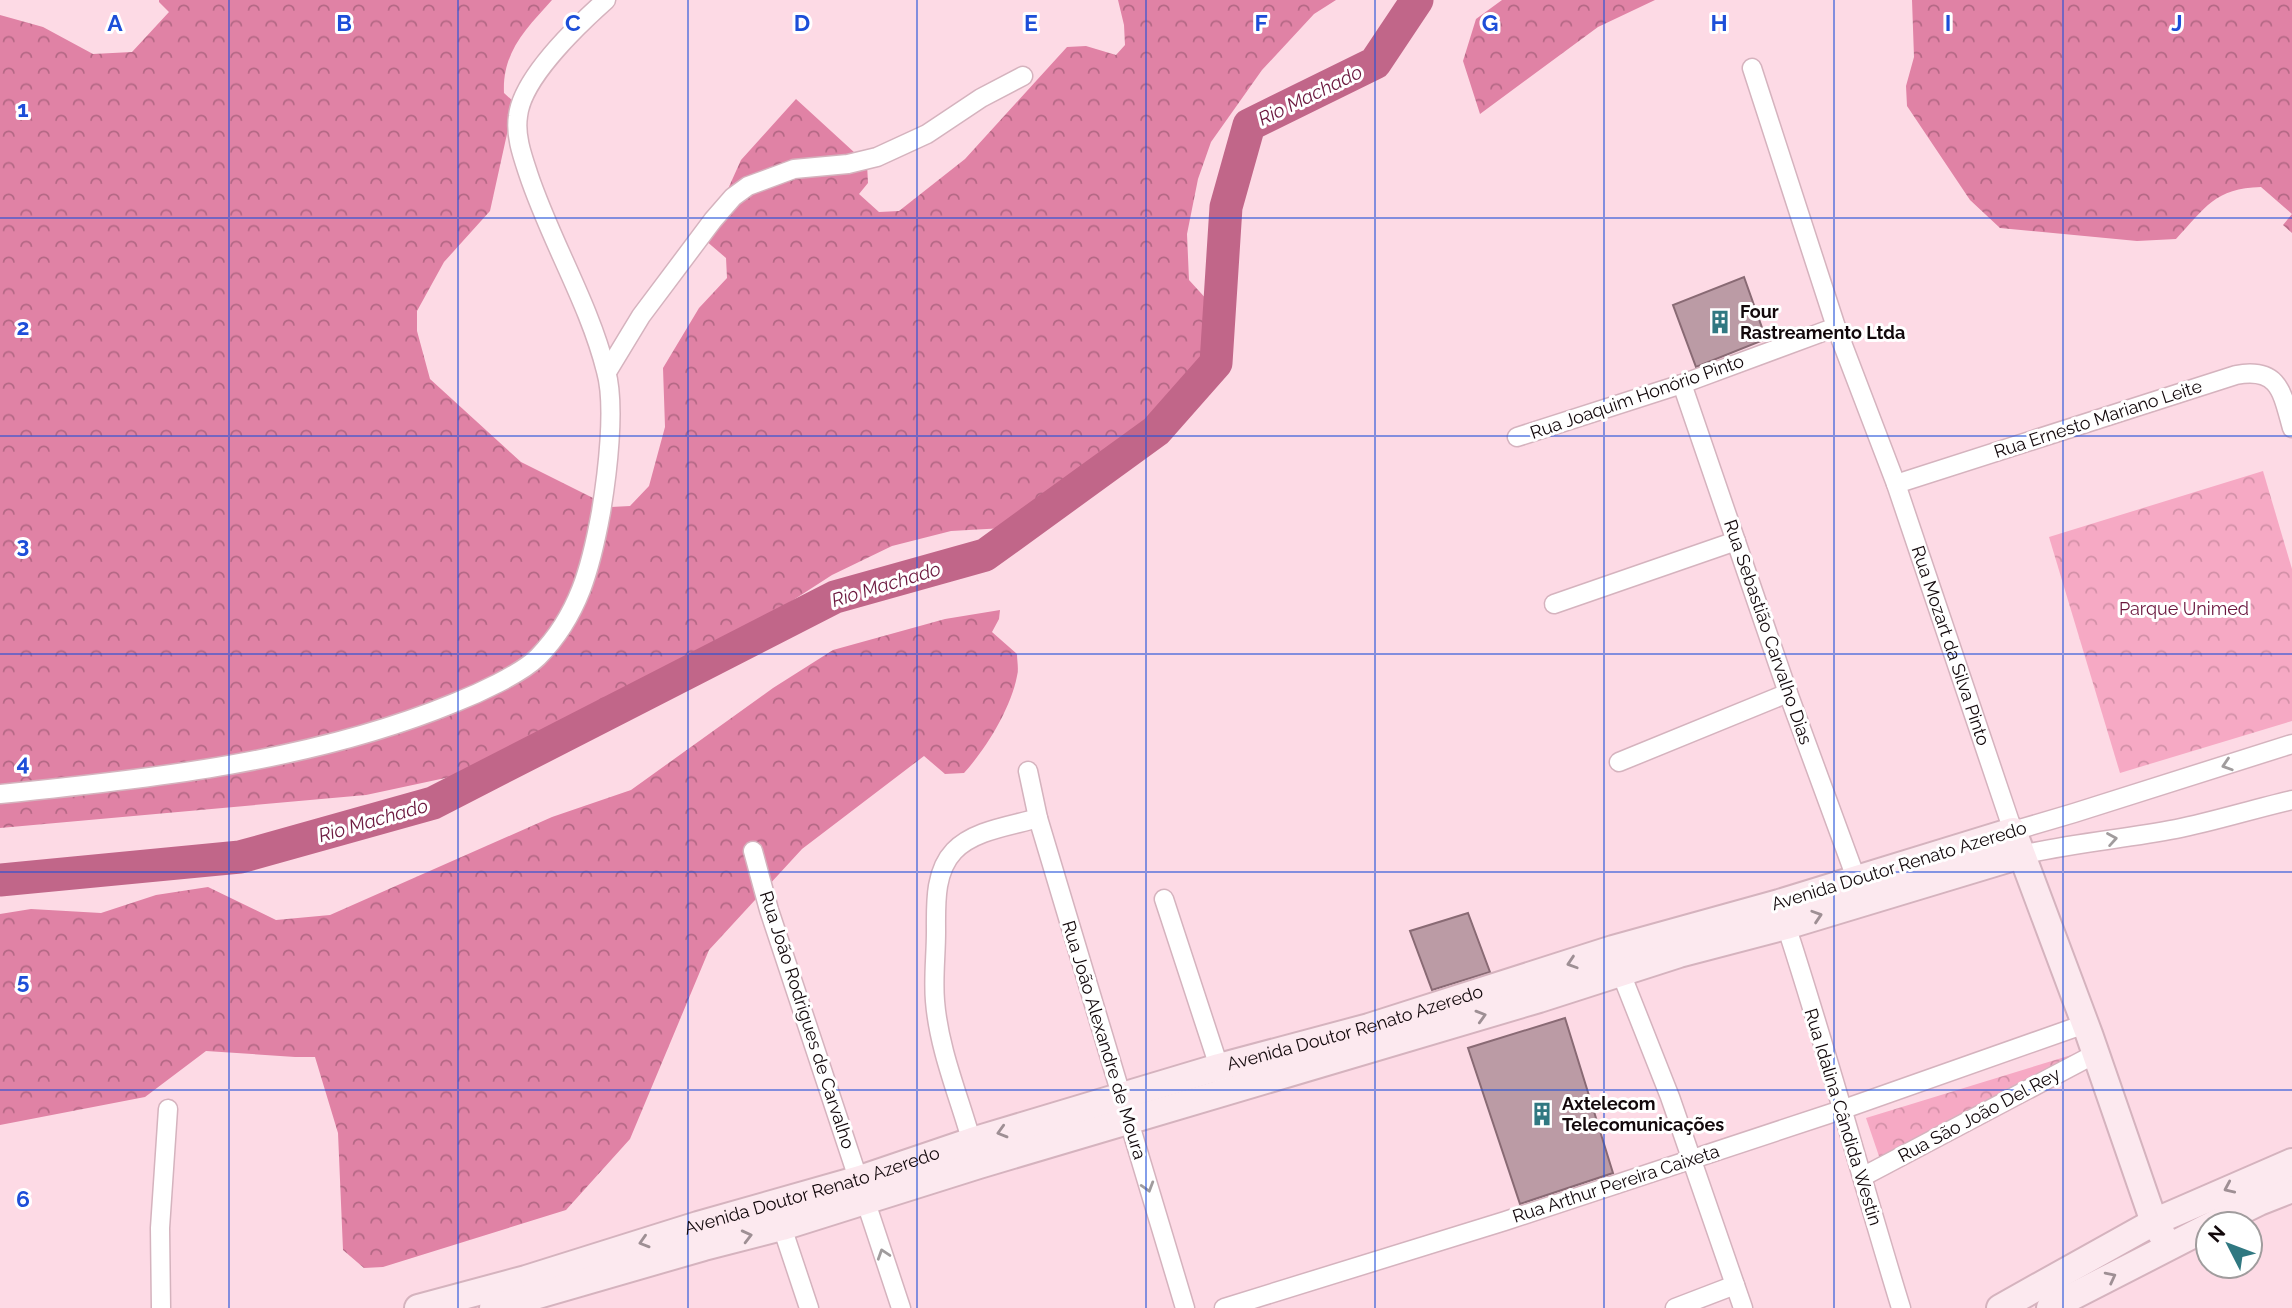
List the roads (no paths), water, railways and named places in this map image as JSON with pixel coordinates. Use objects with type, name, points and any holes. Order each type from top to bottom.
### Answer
[{"type":"street","points":[[0,794],[288,755],[416,719],[485,691],[537,659],[569,618],[586,580],[604,492],[610,410],[607,372],[597,340],[534,192],[518,138],[517,117],[530,84],[559,45],[606,0]]},
{"type":"street","name":"Rua Mozart da Silva Pinto","points":[[1752,68],[1836,327],[1896,484],[2017,843],[2085,1024],[2154,1222],[2169,1247]]},
{"type":"street","points":[[607,372],[641,316],[713,220],[741,191],[766,178],[794,169],[848,164],[877,157],[928,134],[981,97],[1023,76]]},
{"type":"street","name":"Rua Joaquim Honório Pinto","points":[[1517,437],[1682,384],[1836,327]]},
{"type":"street","name":"Rua Ernesto Mariano Leite","points":[[1896,484],[2236,375],[2263,374],[2277,386],[2292,428]]},
{"type":"street","name":"Rua Sebastião Carvalho Dias","points":[[1682,384],[1788,693],[1860,890]]},
{"type":"street","points":[[1554,604],[1736,541]]},
{"type":"street","points":[[1619,762],[1788,693]]},
{"type":"street","name":"Avenida Doutor Renato Azeredo","points":[[418,1308],[528,1288],[863,1190],[1055,1130],[1128,1122],[1191,1090],[1223,1079],[1373,1037],[1617,961],[2017,843],[2074,813],[2292,744]]},
{"type":"street","name":"Rua João Alexandre de Moura","points":[[1028,771],[1038,818],[1185,1308]]},
{"type":"street","name":"Avenida Doutor Renato Azeredo","points":[[2017,843],[2084,844],[2177,828],[2292,800]]},
{"type":"street","points":[[2074,813],[2084,844]]},
{"type":"street","points":[[975,1153],[946,1057],[934,999],[936,902],[940,878],[953,851],[967,841],[1038,818]]},
{"type":"street","name":"Rua João Rodrigues de Carvalho","points":[[753,851],[769,910],[901,1308]]},
{"type":"street","points":[[1164,900],[1223,1079]]},
{"type":"street","name":"Rua Idalina Cândida Westin","points":[[1782,914],[1841,1110],[1864,1176],[1901,1308]]},
{"type":"street","points":[[1617,961],[1692,1159],[1743,1308]]},
{"type":"street","name":"Rua Arthur Pereira Caixeta","points":[[1224,1308],[1505,1221],[1841,1110],[2085,1024]]},
{"type":"street","name":"Rua São João Del Rey","points":[[1864,1176],[2095,1054]]},
{"type":"street","name":"Avenida Doutor Renato Azeredo","points":[[1055,1130],[1122,1096],[1191,1090]]},
{"type":"street","points":[[161,1308],[160,1228],[168,1109]]},
{"type":"street","points":[[2000,1308],[2154,1222],[2292,1162]]},
{"type":"street","points":[[2243,1210],[2292,1189]]},
{"type":"street","points":[[778,1215],[809,1308]]},
{"type":"street","points":[[2050,1308],[2194,1234]]},
{"type":"street","points":[[1675,1308],[1735,1285]]},
{"type":"street","name":"Avenida Doutor Renato Azeredo","points":[[493,1308],[528,1288]]},
{"type":"waterway","name":"Rio Machado","points":[[0,880],[240,857],[433,803],[835,597],[985,555],[1156,431],[1216,363],[1226,207],[1249,125],[1375,63],[1417,0]]},
{"type":"place","name":"Four Rastreamento Ltda","points":[[1720,322]]},
{"type":"place","name":"Axtelecom Telecomunicações","points":[[1542,1114]]},
{"type":"park label","name":"Parque Unimed","points":[[2184,609]]}]
